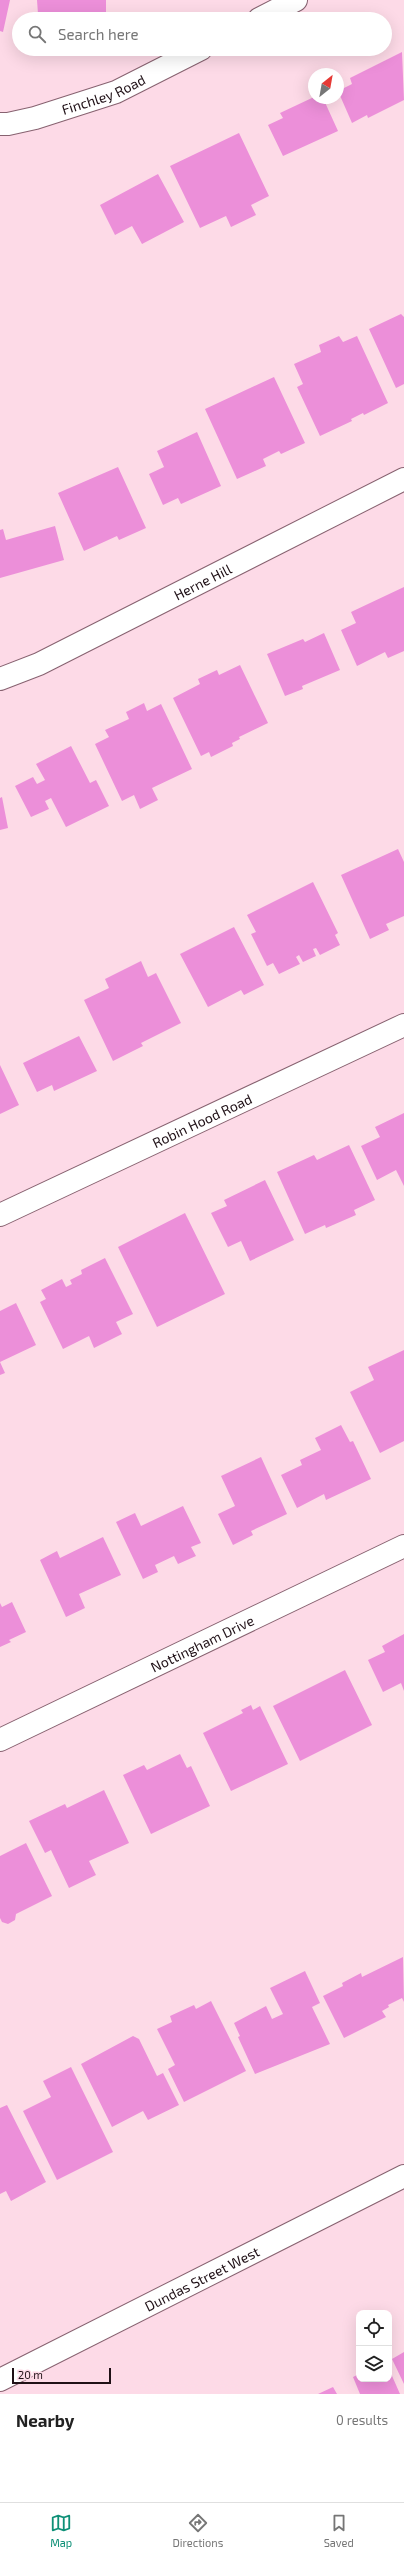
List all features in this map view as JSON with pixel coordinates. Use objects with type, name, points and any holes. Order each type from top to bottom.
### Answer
[{"type":"street","points":[[273,12],[296,0]]},
{"type":"street","name":"Finchley Road","points":[[0,124],[8,124],[35,118],[116,92],[187,56]]},
{"type":"street","name":"Herne Hill","points":[[0,679],[39,664],[404,479]]},
{"type":"street","name":"Robin Hood Road","points":[[0,1215],[404,1025]]},
{"type":"street","name":"Nottingham Drive","points":[[0,1740],[404,1546]]},
{"type":"street","name":"Dundas Street West","points":[[0,2380],[404,2176]]},
{"type":"building","points":[[0,0],[10,0],[3,32],[0,31]]},
{"type":"building","points":[[37,0],[106,0],[106,12],[38,12]]},
{"type":"building","points":[[402,52],[404,100],[368,118],[367,115],[352,123],[344,104],[344,88],[352,84],[350,78]]},
{"type":"building","points":[[308,100],[308,104],[326,104],[338,131],[283,156],[268,125],[283,118],[280,113]]},
{"type":"building","points":[[239,133],[269,196],[251,205],[256,215],[231,227],[226,216],[200,228],[170,166]]},
{"type":"building","points":[[158,174],[184,222],[142,244],[132,226],[115,235],[100,205]]},
{"type":"building","points":[[401,314],[404,317],[404,384],[396,388],[369,329]]},
{"type":"building","points":[[339,336],[343,342],[357,336],[388,403],[364,415],[363,413],[351,419],[352,421],[320,436],[297,387],[303,384],[294,364],[321,352],[319,345]]},
{"type":"building","points":[[274,377],[305,443],[281,454],[279,451],[263,459],[266,466],[237,479],[205,409]]},
{"type":"building","points":[[197,432],[221,486],[181,504],[178,498],[163,505],[149,474],[164,467],[157,451]]},
{"type":"building","points":[[118,467],[146,528],[119,540],[117,536],[84,551],[58,493]]},
{"type":"building","points":[[55,526],[64,560],[0,578],[0,530],[3,529],[6,540]]},
{"type":"building","points":[[404,587],[404,651],[388,658],[385,652],[357,666],[341,630],[356,623],[351,612]]},
{"type":"building","points":[[324,633],[340,670],[302,686],[303,689],[285,696],[267,654],[303,639],[305,642]]},
{"type":"building","points":[[240,665],[268,723],[239,737],[240,739],[232,743],[233,746],[211,757],[209,752],[201,756],[173,698],[200,684],[198,679],[217,670],[219,675]]},
{"type":"building","points":[[144,703],[147,711],[161,704],[192,769],[152,788],[158,800],[140,809],[134,795],[122,801],[95,744],[109,737],[105,730],[129,719],[126,712]]},
{"type":"building","points":[[71,746],[90,783],[96,780],[109,806],[66,827],[51,798],[45,801],[49,809],[31,817],[15,786],[33,777],[37,784],[45,780],[36,764]]},
{"type":"building","points":[[2,797],[8,828],[0,830],[0,798]]},
{"type":"building","points":[[398,849],[404,862],[404,916],[386,924],[389,930],[370,939],[341,875]]},
{"type":"building","points":[[313,882],[338,933],[335,935],[340,945],[320,955],[316,948],[313,949],[316,956],[303,962],[299,955],[296,957],[300,964],[279,974],[273,963],[267,966],[251,934],[256,932],[247,915]]},
{"type":"building","points":[[234,927],[264,985],[244,995],[241,990],[208,1007],[180,954]]},
{"type":"building","points":[[141,961],[148,977],[156,973],[181,1023],[141,1043],[143,1046],[113,1061],[84,1000],[109,988],[105,979]]},
{"type":"building","points":[[79,1036],[97,1071],[54,1091],[52,1085],[37,1092],[23,1063]]},
{"type":"building","points":[[0,1065],[19,1105],[0,1114]]},
{"type":"building","points":[[404,1113],[404,1186],[396,1170],[377,1180],[361,1146],[380,1137],[375,1127]]},
{"type":"building","points":[[349,1145],[375,1200],[354,1210],[356,1215],[326,1228],[325,1225],[305,1234],[277,1172],[314,1155],[317,1160]]},
{"type":"building","points":[[265,1180],[294,1240],[250,1261],[241,1241],[228,1247],[211,1213],[227,1206],[224,1200]]},
{"type":"building","points":[[185,1213],[225,1294],[157,1327],[118,1247]]},
{"type":"building","points":[[105,1258],[133,1314],[116,1322],[122,1334],[94,1348],[89,1336],[63,1349],[40,1302],[46,1299],[41,1290],[62,1279],[66,1287],[72,1284],[70,1280],[82,1274],[81,1270]]},
{"type":"building","points":[[16,1303],[36,1345],[0,1362],[0,1311]]},
{"type":"building","points":[[404,1350],[404,1441],[380,1453],[350,1392],[374,1380],[368,1367]]},
{"type":"building","points":[[0,1362],[5,1373],[0,1375]]},
{"type":"building","points":[[341,1425],[350,1442],[353,1441],[371,1479],[326,1500],[324,1494],[297,1508],[281,1475],[302,1465],[300,1460],[321,1450],[315,1438]]},
{"type":"building","points":[[261,1457],[287,1514],[251,1531],[253,1535],[233,1545],[218,1514],[235,1506],[221,1476]]},
{"type":"building","points":[[183,1506],[201,1543],[191,1547],[196,1556],[178,1564],[174,1556],[155,1565],[158,1572],[143,1579],[116,1522],[135,1513],[141,1526]]},
{"type":"building","points":[[103,1537],[121,1575],[79,1594],[85,1608],[66,1617],[40,1560],[57,1551],[60,1558]]},
{"type":"building","points":[[12,1602],[26,1632],[9,1640],[11,1642],[0,1647],[0,1603],[2,1607]]},
{"type":"building","points":[[404,1634],[404,1691],[401,1683],[383,1692],[368,1660],[385,1652],[382,1646]]},
{"type":"building","points":[[345,1670],[372,1725],[300,1761],[273,1706]]},
{"type":"building","points":[[251,1705],[253,1710],[260,1706],[288,1764],[231,1791],[203,1733],[243,1713],[241,1710]]},
{"type":"building","points":[[180,1754],[187,1768],[191,1766],[210,1806],[151,1834],[123,1775],[144,1765],[147,1770]]},
{"type":"building","points":[[104,1790],[129,1843],[89,1861],[96,1875],[69,1888],[51,1850],[45,1853],[29,1821],[65,1804],[67,1808]]},
{"type":"building","points":[[26,1843],[52,1896],[16,1914],[15,1920],[8,1924],[2,1922],[0,1918],[0,1856]]},
{"type":"building","points":[[403,1957],[404,2002],[402,1998],[388,2005],[389,2007],[382,2011],[386,2017],[344,2038],[323,1996],[343,1986],[342,1983],[361,1973],[362,1977]]},
{"type":"building","points":[[305,1971],[320,2003],[312,2007],[330,2044],[255,2074],[238,2037],[240,2036],[234,2023],[266,2006],[272,2019],[283,2014],[270,1988]]},
{"type":"building","points":[[211,2001],[246,2071],[184,2102],[168,2069],[175,2065],[157,2029],[172,2022],[170,2016],[194,2005],[196,2009]]},
{"type":"building","points":[[133,2036],[139,2039],[157,2076],[163,2073],[179,2105],[148,2120],[143,2111],[112,2127],[81,2064]]},
{"type":"building","points":[[71,2067],[113,2152],[57,2180],[23,2111],[51,2097],[43,2081]]},
{"type":"building","points":[[7,2105],[46,2182],[11,2201],[6,2191],[0,2194],[0,2108]]},
{"type":"building","points":[[404,2352],[404,2384],[392,2359]]},
{"type":"building","points":[[356,2376],[356,2382],[392,2382],[392,2376],[400,2394],[360,2394],[353,2377]]},
{"type":"building","points":[[333,2387],[337,2394],[318,2394]]}]
